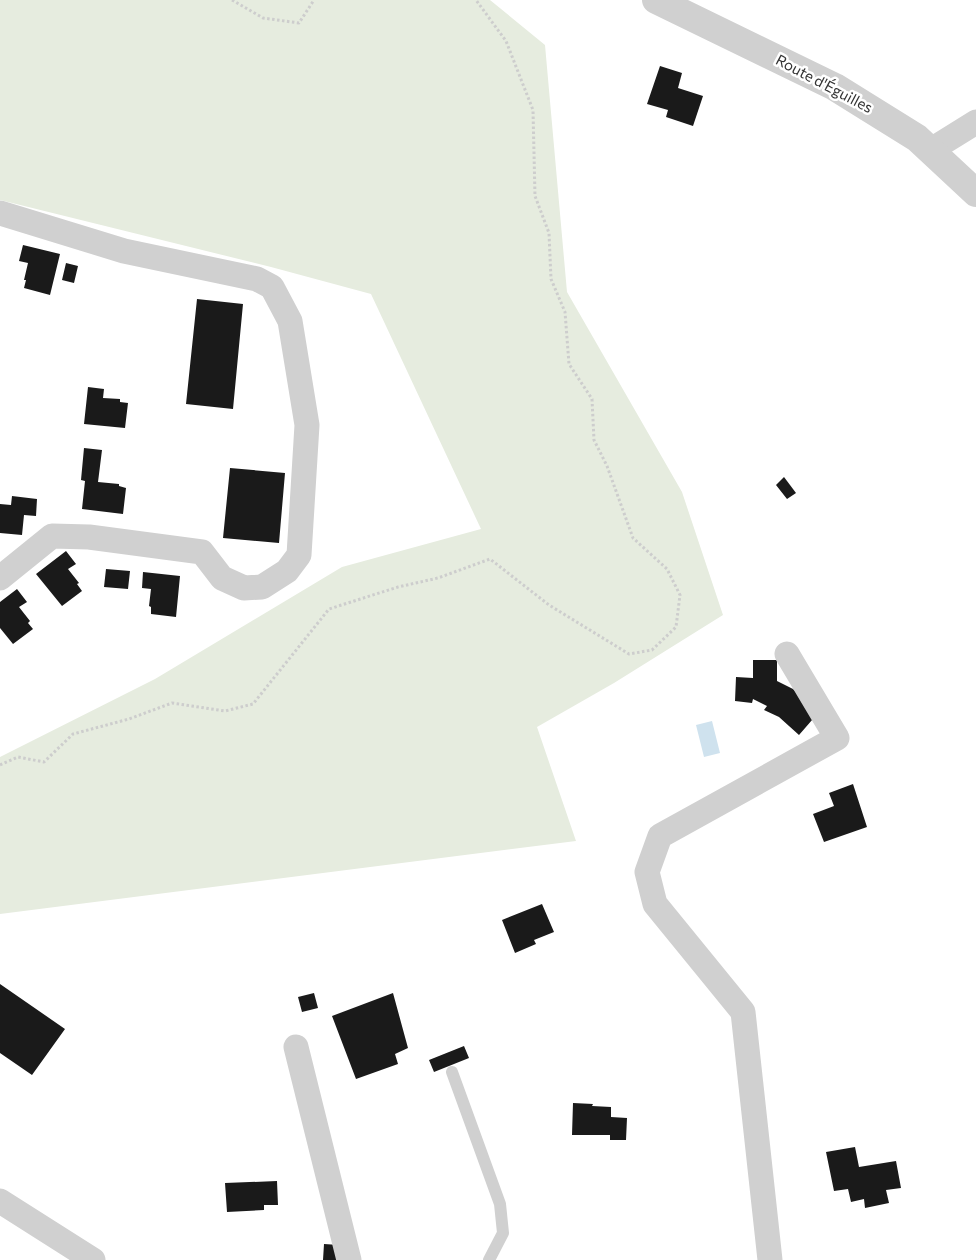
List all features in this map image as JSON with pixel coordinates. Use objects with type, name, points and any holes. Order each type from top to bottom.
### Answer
[{"type":"street","name":"Route d'Éguilles","points":[[656,0],[835,87],[917,138],[976,192]]},
{"type":"street","points":[[931,150],[976,122]]},
{"type":"street","points":[[0,213],[124,252],[257,279],[272,287],[290,321],[307,425],[298,555],[287,571],[262,587],[244,588],[222,578],[202,552],[89,537],[52,536],[0,578]]},
{"type":"street","points":[[770,1260],[743,1012],[654,904],[647,872],[660,836],[837,738],[787,654]]},
{"type":"street","points":[[296,1048],[348,1260]]},
{"type":"street","points":[[0,1201],[94,1260]]},
{"type":"lane","points":[[452,1072],[500,1204],[502,1233],[489,1260]]},
{"type":"path","points":[[232,0],[262,18],[299,23],[314,0]]},
{"type":"path","points":[[0,764],[18,757],[44,762],[73,734],[129,719],[172,703],[225,711],[253,704],[329,609],[398,587],[438,578],[490,559],[549,605],[628,654],[652,650],[676,627],[680,595],[667,568],[633,538],[607,466],[594,440],[592,399],[569,364],[565,312],[552,279],[549,233],[535,196],[533,110],[506,41],[476,0]]},
{"type":"shaded area","points":[[0,0],[490,0],[545,45],[567,292],[682,492],[723,615],[614,683],[537,727],[576,841],[0,914],[0,757],[155,679],[342,567],[481,529],[371,294],[271,267],[0,200]]},
{"type":"water","points":[[712,721],[720,753],[704,757],[696,725]]},
{"type":"building","points":[[660,66],[682,73],[678,88],[703,96],[693,126],[666,117],[668,110],[647,104]]},
{"type":"building","points":[[23,245],[60,254],[50,295],[24,288],[28,263],[19,261]]},
{"type":"building","points":[[66,263],[78,266],[74,283],[62,280]]},
{"type":"building","points":[[197,299],[243,304],[233,409],[186,404]]},
{"type":"building","points":[[88,387],[104,389],[103,398],[120,399],[120,402],[128,403],[125,428],[84,424]]},
{"type":"building","points":[[84,448],[102,450],[98,482],[119,484],[119,486],[126,488],[123,514],[82,509],[85,481],[81,480]]},
{"type":"building","points":[[230,468],[285,473],[279,543],[223,538]]},
{"type":"building","points":[[784,477],[796,493],[787,499],[776,485]]},
{"type":"building","points":[[12,496],[37,499],[36,516],[24,515],[22,535],[0,533],[0,504],[11,505]]},
{"type":"building","points":[[66,551],[76,564],[68,569],[79,583],[77,584],[82,591],[62,606],[36,574]]},
{"type":"building","points":[[106,569],[130,571],[128,589],[104,587]]},
{"type":"building","points":[[143,572],[180,576],[176,617],[151,614],[151,607],[149,606],[151,589],[142,588]]},
{"type":"building","points":[[17,589],[27,602],[19,607],[30,621],[28,623],[33,629],[13,644],[0,628],[0,602]]},
{"type":"building","points":[[753,660],[777,660],[777,681],[793,689],[819,712],[799,735],[779,717],[764,710],[767,706],[753,699],[752,703],[735,701],[736,677],[753,678]]},
{"type":"building","points":[[853,784],[867,827],[824,842],[813,814],[834,806],[829,793]]},
{"type":"building","points":[[542,904],[554,932],[534,940],[536,944],[515,953],[502,920]]},
{"type":"building","points":[[0,984],[65,1029],[32,1075],[0,1053]]},
{"type":"building","points":[[314,993],[318,1008],[302,1012],[298,997]]},
{"type":"building","points":[[393,993],[408,1048],[395,1054],[398,1064],[356,1079],[332,1016]]},
{"type":"building","points":[[464,1046],[469,1058],[434,1072],[429,1060]]},
{"type":"building","points":[[573,1103],[611,1107],[611,1117],[627,1118],[626,1140],[610,1140],[610,1135],[572,1135]]},
{"type":"building","points":[[855,1147],[859,1167],[896,1161],[901,1188],[886,1190],[889,1203],[865,1208],[864,1199],[851,1202],[848,1189],[834,1191],[826,1152]]},
{"type":"building","points":[[277,1181],[278,1205],[264,1205],[264,1210],[227,1212],[225,1183]]},
{"type":"building","points":[[324,1244],[339,1245],[338,1260],[323,1260]]}]
